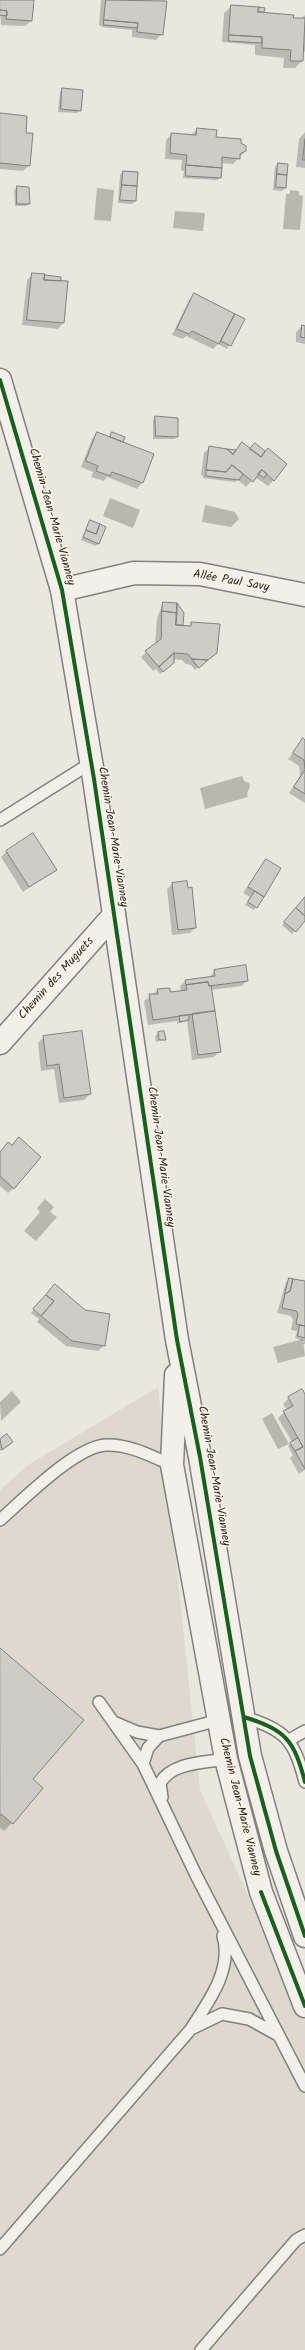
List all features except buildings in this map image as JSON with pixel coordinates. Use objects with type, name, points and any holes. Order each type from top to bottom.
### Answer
[{"type":"street","name":"Chemin Jean-Marie Vianney","points":[[0,380],[62,590],[91,763],[177,1340],[200,1457],[250,1756],[276,1850],[305,1936]]},
{"type":"street","name":"Allée Paul Savy","points":[[62,590],[134,573],[200,574],[305,595]]},
{"type":"street","name":"Chemin des Muguets","points":[[0,1043],[114,915]]},
{"type":"street","name":"Chemin Jean-Marie Vianney","points":[[177,1340],[172,1465],[226,1759],[261,1892],[305,2006]]},
{"type":"street","points":[[219,1720],[244,1717]]},
{"type":"street","points":[[226,1759],[250,1756]]},
{"type":"lane","name":"Chemin Jean-Marie Vianney","points":[[0,820],[91,763]]},
{"type":"lane","points":[[0,1520],[61,1467],[84,1451],[105,1445],[137,1449],[172,1465]]},
{"type":"lane","points":[[99,1702],[143,1764],[216,1915],[305,2086]]},
{"type":"lane","points":[[244,1717],[270,1725],[289,1740],[300,1762],[305,1782]]},
{"type":"lane","points":[[114,1722],[137,1732],[159,1736],[219,1720]]},
{"type":"lane","points":[[289,1740],[305,1731]]},
{"type":"lane","points":[[143,1764],[148,1748],[159,1736]]},
{"type":"lane","points":[[165,1811],[160,1783],[163,1777],[175,1768],[226,1759]]},
{"type":"lane","points":[[0,2249],[191,2030],[214,1992],[225,1962],[226,1946],[216,1915]]},
{"type":"lane","points":[[191,2030],[222,2014],[250,2019],[278,2035]]},
{"type":"lane","points":[[201,2350],[300,2237],[305,2226]]},
{"type":"shaded area","points":[[97,188],[114,190],[111,221],[94,220]]},
{"type":"shaded area","points":[[290,190],[299,191],[299,195],[303,196],[300,230],[283,229],[286,194],[290,194]]},
{"type":"shaded area","points":[[175,211],[205,213],[203,231],[173,228]]},
{"type":"shaded area","points":[[110,498],[140,510],[133,528],[103,516]]},
{"type":"shaded area","points":[[205,505],[235,512],[239,519],[231,527],[202,522]]},
{"type":"shaded area","points":[[242,776],[244,781],[249,783],[250,786],[247,794],[248,797],[205,809],[200,788]]},
{"type":"shaded area","points":[[45,1199],[54,1207],[50,1212],[57,1217],[36,1241],[24,1231],[40,1212],[37,1208]]},
{"type":"shaded area","points":[[303,1339],[305,1356],[278,1363],[273,1347]]},
{"type":"shaded area","points":[[158,1387],[200,1790],[305,2020],[305,2350],[0,2350],[0,1490],[28,1465]]},
{"type":"shaded area","points":[[12,1391],[21,1402],[1,1421],[0,1402]]},
{"type":"shaded area","points":[[272,1413],[289,1444],[278,1449],[262,1419]]},
{"type":"cycle path","points":[[0,380],[62,590],[94,779],[177,1340],[200,1457],[250,1756],[276,1851],[305,1936]]},
{"type":"cycle path","points":[[244,1717],[270,1727],[279,1732],[286,1739],[292,1746],[297,1756],[305,1782]]},
{"type":"cycle path","points":[[261,1892],[305,2006]]}]
